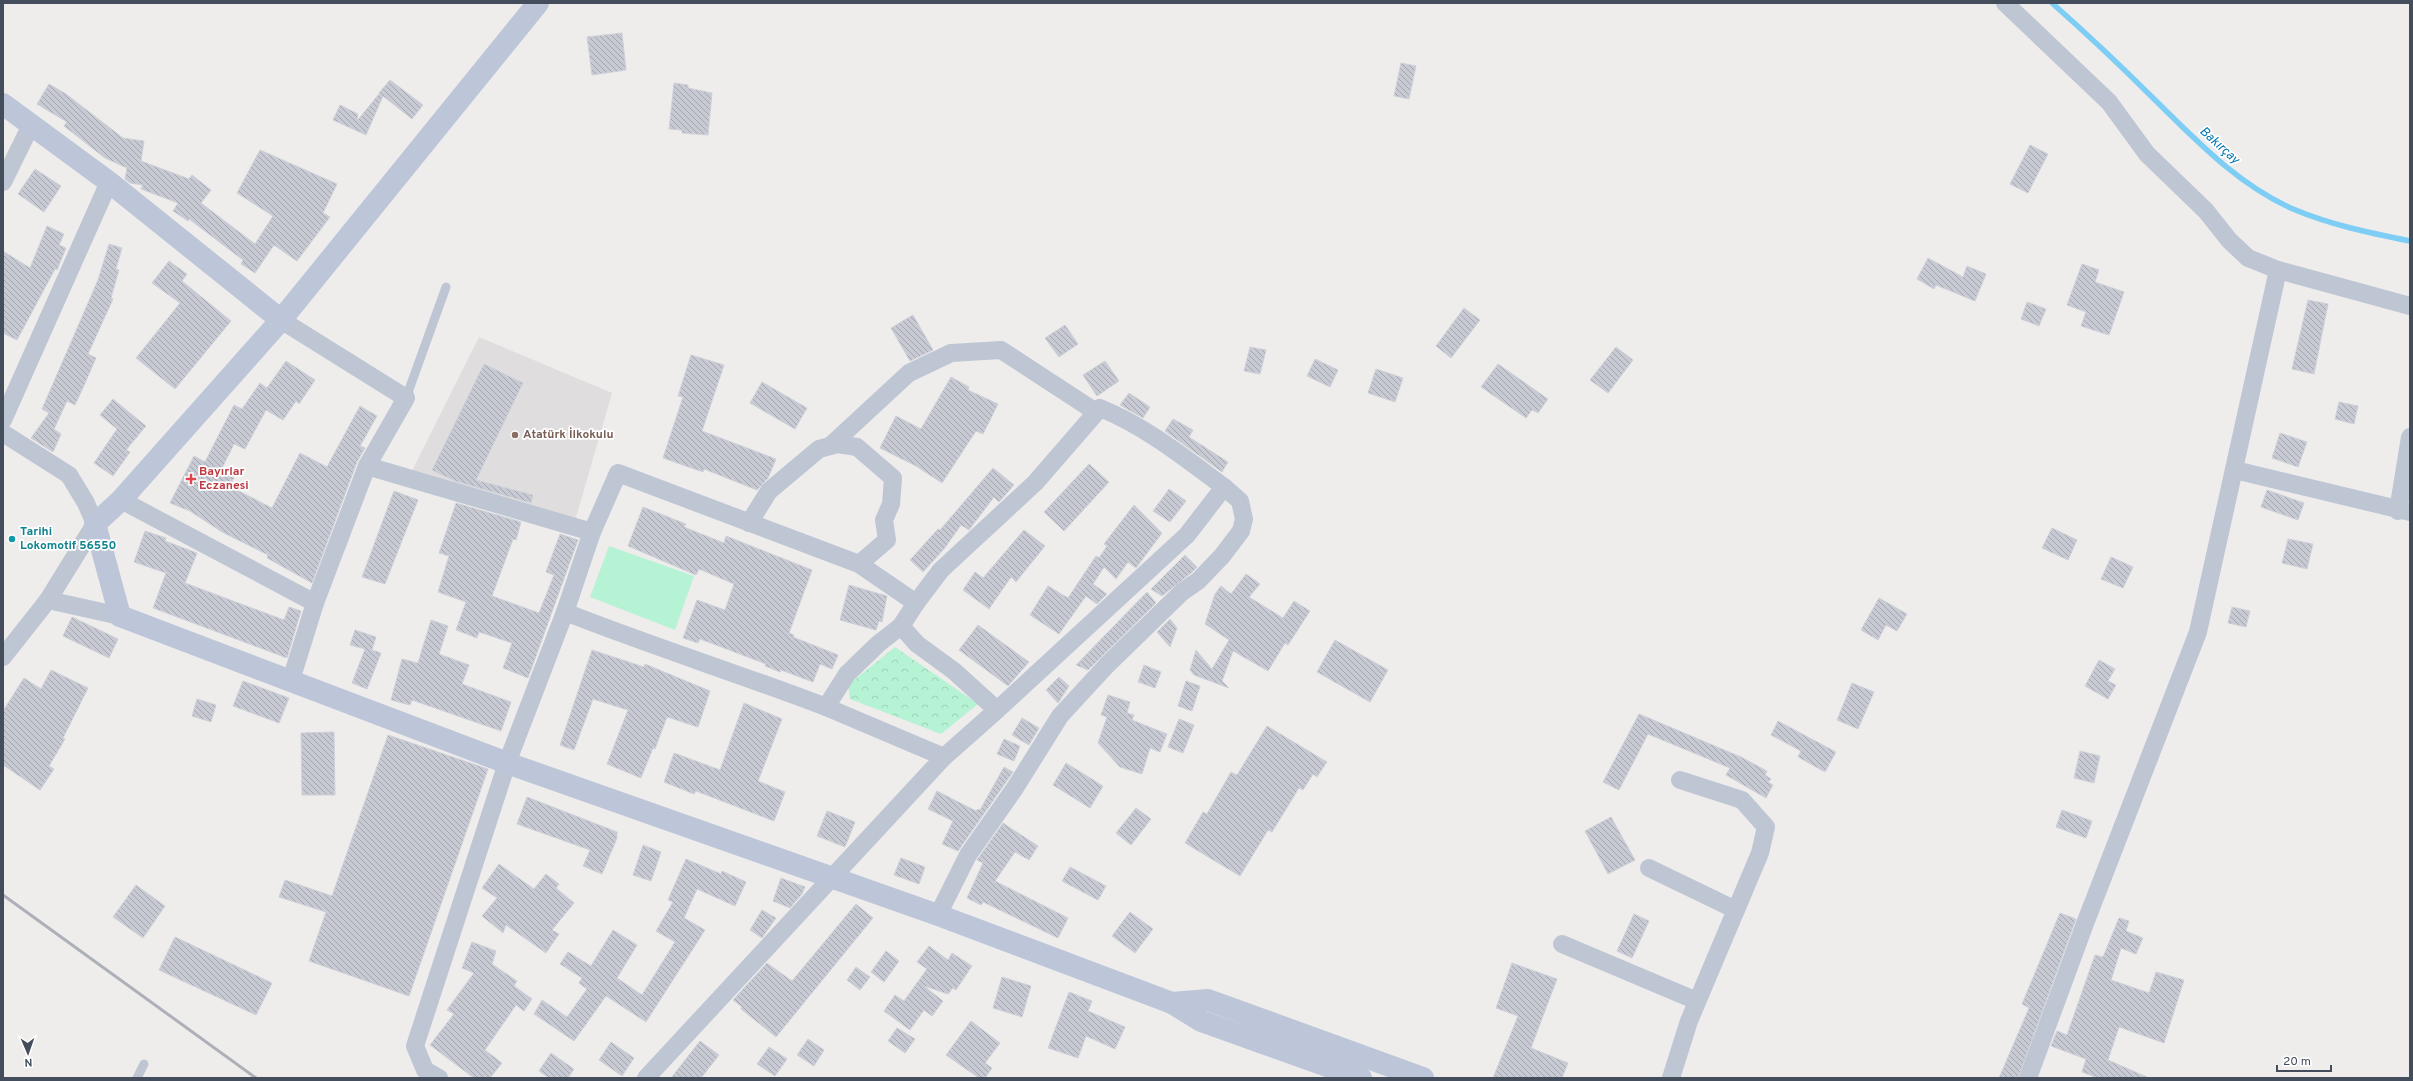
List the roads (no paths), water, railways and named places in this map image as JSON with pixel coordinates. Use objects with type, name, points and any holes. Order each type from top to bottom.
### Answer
[{"type":"main road","points":[[538,3],[281,320],[121,500],[95,524],[120,616],[507,763],[832,877],[1172,1003],[1201,1021],[1361,1078]]},
{"type":"main road","points":[[3,104],[109,182],[281,320]]},
{"type":"main road","points":[[1172,1003],[1208,1000],[1423,1078]]},
{"type":"street","points":[[2005,3],[2108,102],[2147,154],[2206,211],[2230,240],[2248,258],[2278,270],[2410,306]]},
{"type":"street","points":[[3,182],[31,125]]},
{"type":"street","points":[[3,420],[109,182]]},
{"type":"street","points":[[2028,1078],[2086,921],[2198,632],[2278,270]]},
{"type":"street","points":[[281,320],[406,398],[368,466],[315,603],[291,680]]},
{"type":"street","points":[[830,446],[909,373],[952,353],[1001,350],[1096,412]]},
{"type":"street","points":[[826,707],[848,674],[878,644],[901,626],[941,570],[1035,483],[1100,408],[1116,414],[1176,451],[1240,501],[1244,519],[1242,531],[1222,556],[1107,665],[1060,716],[1015,788],[968,854],[938,916]]},
{"type":"street","points":[[3,433],[69,475],[86,503],[95,524],[48,600],[3,657]]},
{"type":"street","points":[[2235,470],[2404,512],[2410,437]]},
{"type":"street","points":[[749,523],[770,491],[819,449],[837,444],[857,447],[893,478],[891,504],[884,520],[887,540],[859,564]]},
{"type":"street","points":[[368,466],[592,532]]},
{"type":"street","points":[[439,1078],[425,1070],[415,1046],[507,763],[564,612],[592,532],[618,473],[859,564],[916,603]]},
{"type":"street","points":[[646,1078],[944,757],[1187,535],[1224,487]]},
{"type":"street","points":[[121,500],[315,603]]},
{"type":"street","points":[[48,600],[120,616]]},
{"type":"street","points":[[564,612],[634,639],[735,673],[826,707],[944,757]]},
{"type":"street","points":[[901,626],[917,644],[954,671],[997,710]]},
{"type":"street","points":[[1671,1078],[1697,1001],[1760,853],[1766,827],[1742,800],[1680,780]]},
{"type":"street","points":[[1649,868],[1736,910]]},
{"type":"street","points":[[1562,944],[1697,1001]]},
{"type":"lane","points":[[406,398],[446,287]]},
{"type":"lane","points":[[137,1078],[144,1064]]},
{"type":"waterway","name":"Bakırçay","points":[[2052,3],[2116,62],[2202,146],[2254,187],[2273,199],[2307,215],[2365,232],[2410,241]]},
{"type":"railway","points":[[3,895],[256,1078]]},
{"type":"place","name":"Atatürk İlkokulu","points":[[515,435]]},
{"type":"place","name":"Bayırlar Eczanesi","points":[[191,479]]},
{"type":"place","name":"Tarihi Lokomotif 56550","points":[[12,539]]}]
